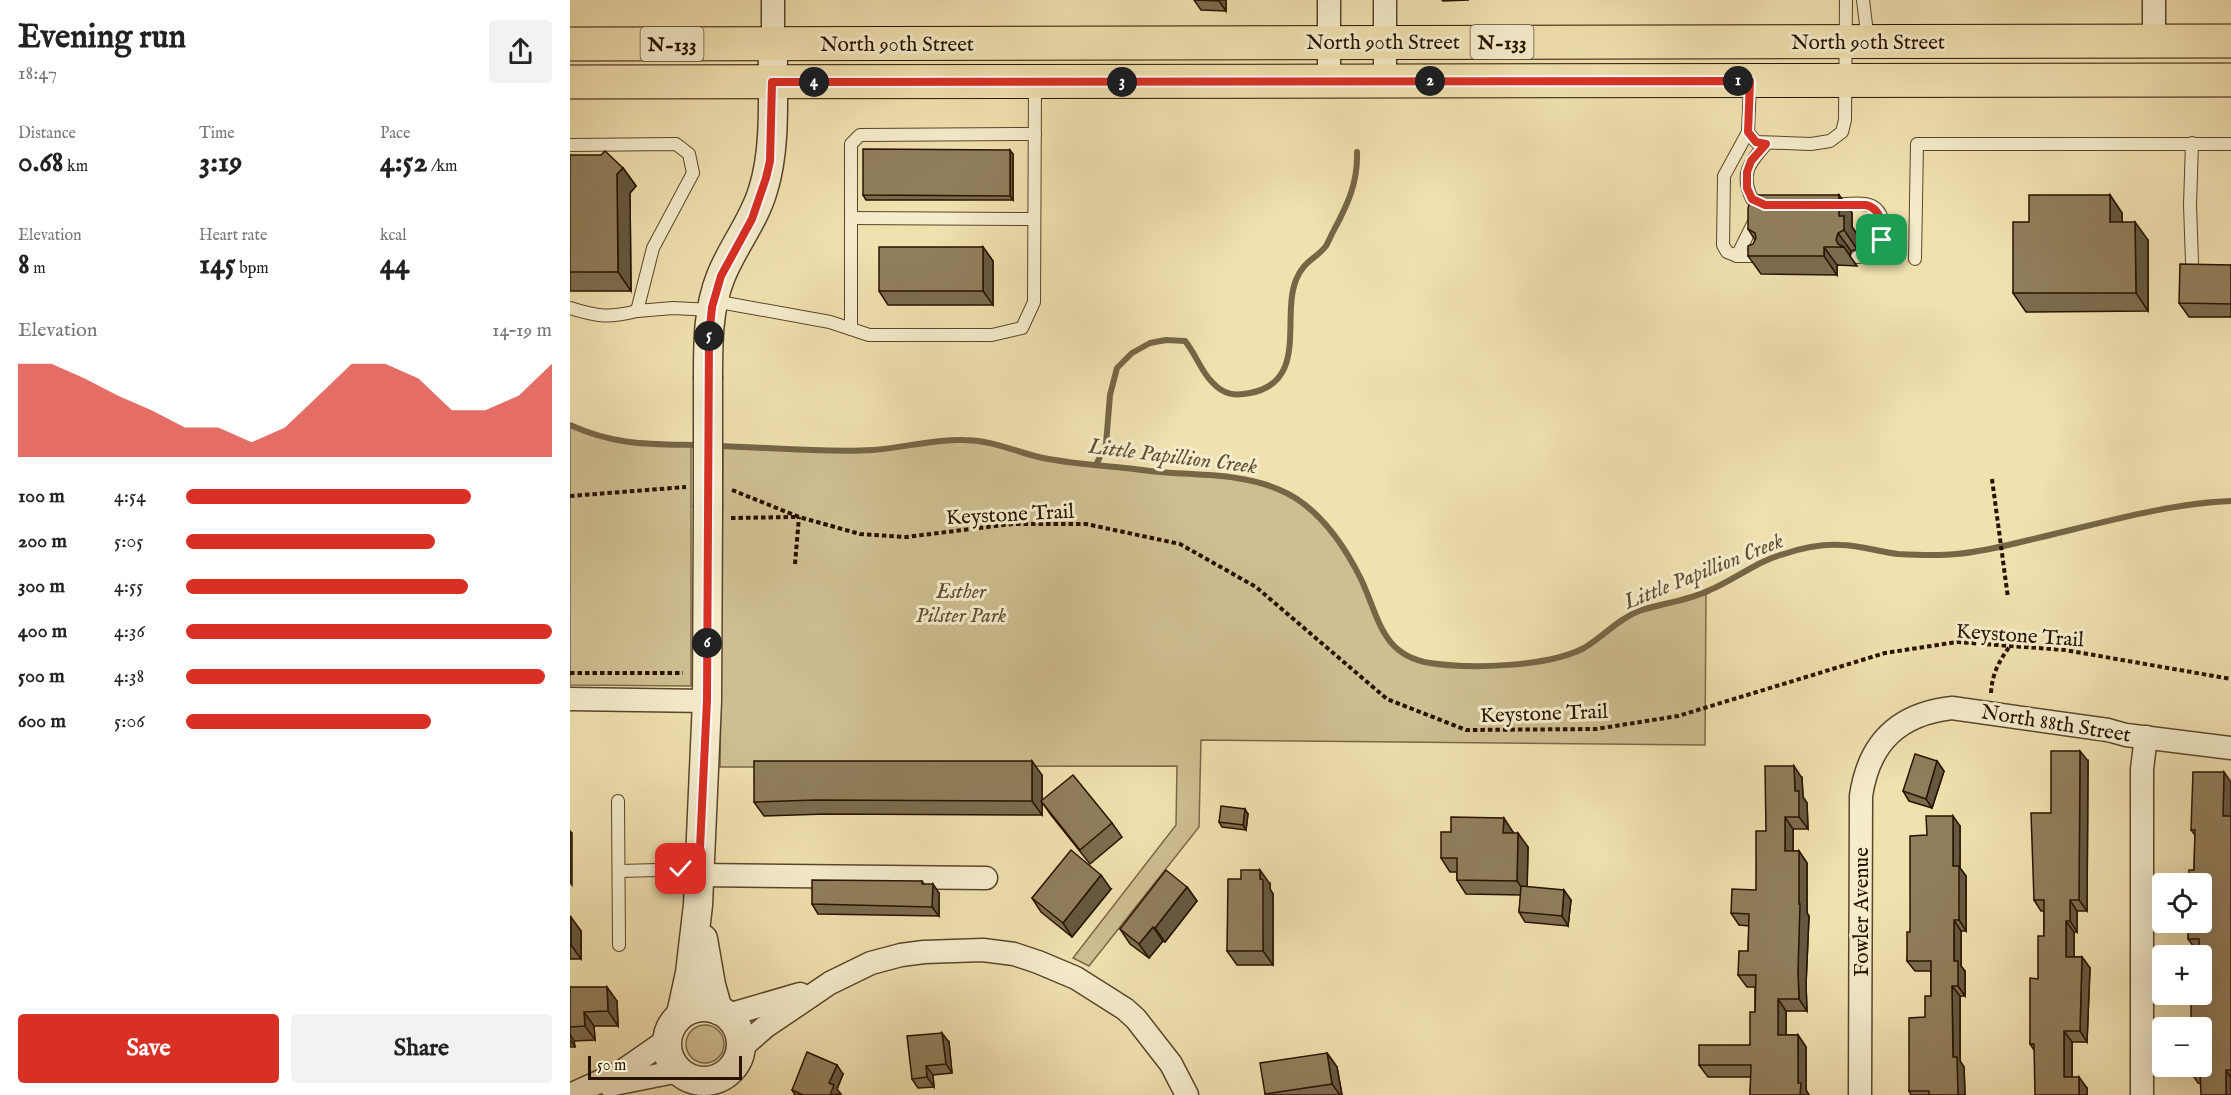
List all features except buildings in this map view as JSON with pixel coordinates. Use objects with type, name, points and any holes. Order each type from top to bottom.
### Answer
[{"type":"main road","name":"North 90th Street","points":[[570,44],[2231,41]]},
{"type":"main road","name":"North 90th Street","points":[[570,82],[2231,80]]},
{"type":"street","points":[[681,1014],[690,973],[698,904],[716,513],[708,376],[713,305],[721,276],[752,219],[770,161],[773,0]]},
{"type":"street","points":[[1329,0],[1329,81]]},
{"type":"street","points":[[1385,0],[1385,81]]},
{"type":"street","points":[[2154,0],[2154,40]]},
{"type":"street","points":[[570,699],[707,700]]},
{"type":"street","name":"North 88th Street","points":[[1888,735],[1917,715],[1952,708],[2231,748]]},
{"type":"street","name":"Fowler Avenue","points":[[1860,1095],[1861,796],[1869,761],[1888,735]]},
{"type":"street","points":[[2142,1095],[2142,769],[2146,737]]},
{"type":"street","points":[[698,872],[986,878]]},
{"type":"street","points":[[577,1092],[683,1080],[710,1081],[719,1086],[738,1060],[741,1036],[736,1024],[723,1012],[711,985],[698,904]]},
{"type":"street","points":[[683,1080],[670,1059],[667,1041],[673,1023],[681,1014],[692,1008],[704,1006],[723,1012],[760,1007],[830,983],[871,963],[902,955],[983,950],[1022,957],[1076,978],[1125,1009],[1136,1019],[1171,1064],[1187,1095]]},
{"type":"street","points":[[741,1048],[765,1027],[830,983]]},
{"type":"street","points":[[577,1092],[621,1072],[667,1041]]},
{"type":"lane","points":[[1846,0],[1857,42]]},
{"type":"lane","points":[[1748,132],[1756,142],[1766,144],[1811,144],[1830,141],[1842,132],[1845,120],[1846,81],[1857,42],[1863,0]]},
{"type":"lane","points":[[1750,81],[1748,132],[1724,176],[1723,245],[1727,252],[1737,256],[1761,256]]},
{"type":"lane","points":[[570,308],[594,316],[615,316],[637,311],[713,305],[830,322],[869,335],[992,335],[1022,328],[1034,302],[1035,82]]},
{"type":"lane","points":[[851,329],[851,144],[860,135],[1035,134]]},
{"type":"lane","points":[[2192,143],[2190,205],[2192,262]]},
{"type":"lane","points":[[570,145],[676,144],[689,154],[693,173],[654,248],[637,311]]},
{"type":"lane","points":[[1766,144],[1751,161],[1747,172],[1747,188],[1752,199],[1765,205],[1777,205]]},
{"type":"lane","points":[[1915,259],[1917,144],[2231,144]]},
{"type":"lane","points":[[1737,256],[1756,218],[1757,201]]},
{"type":"lane","points":[[1821,205],[1866,205],[1873,207],[1880,216],[1883,228],[1882,240],[1876,251],[1866,257],[1857,257]]},
{"type":"lane","points":[[851,218],[1034,219]]},
{"type":"lane","points":[[618,801],[619,945]]},
{"type":"lane","points":[[619,870],[698,872]]},
{"type":"path","points":[[1992,480],[2008,598]]},
{"type":"path","name":"Keystone Trail","points":[[716,513],[799,517],[860,534],[906,537],[1012,524],[1086,524],[1180,544],[1256,587],[1387,699],[1466,730],[1596,729],[1677,716],[1885,653],[1957,642],[2065,650],[2231,679]]},
{"type":"path","points":[[795,564],[799,517]]},
{"type":"path","points":[[1989,712],[1992,678],[2010,645]]},
{"type":"path","points":[[570,673],[686,673]]},
{"type":"green space","points":[[570,425],[629,442],[691,445],[691,686],[570,685]]},
{"type":"green space","name":"Esther Pilster Park","points":[[959,440],[989,441],[1040,457],[1180,475],[1219,475],[1248,480],[1277,489],[1303,502],[1327,526],[1345,549],[1382,632],[1393,646],[1406,657],[1430,663],[1527,664],[1556,658],[1583,648],[1623,619],[1641,610],[1706,592],[1705,745],[1201,740],[1199,827],[1089,966],[1073,958],[1176,825],[1177,766],[720,767],[723,446],[874,450]]},
{"type":"green space","points":[[705,1025],[718,1031],[724,1044],[718,1057],[705,1063],[692,1057],[686,1044],[692,1031]]},
{"type":"waterway","points":[[1097,463],[1106,444],[1110,395],[1117,368],[1132,353],[1150,343],[1166,340],[1185,341],[1209,379],[1221,390],[1230,394],[1250,393],[1268,387],[1280,376],[1287,362],[1290,346],[1292,295],[1296,280],[1302,268],[1326,246],[1344,211],[1354,183],[1357,152]]},
{"type":"waterway","name":"Little Papillion Creek","points":[[570,425],[618,440],[649,444],[700,445]]},
{"type":"waterway","name":"Little Papillion Creek","points":[[716,446],[853,451],[952,440],[974,441],[1056,460],[1150,471],[1232,477],[1264,484],[1294,497],[1328,527],[1354,565],[1378,620],[1391,643],[1414,659],[1430,663],[1466,666],[1530,663],[1569,654],[1584,648],[1639,611],[1702,594],[1765,561],[1805,548],[1841,545],[1898,554],[1949,555],[2002,547],[2103,522],[2181,506],[2231,501]]},
{"type":"route","points":[[681,869],[699,869],[701,837],[707,700],[708,376],[712,309],[721,276],[752,219],[763,192],[770,161],[772,82],[1750,81],[1748,132],[1756,142],[1766,144],[1751,161],[1747,172],[1747,188],[1752,199],[1765,205],[1866,205],[1873,207],[1880,216],[1883,228],[1882,240]]}]
